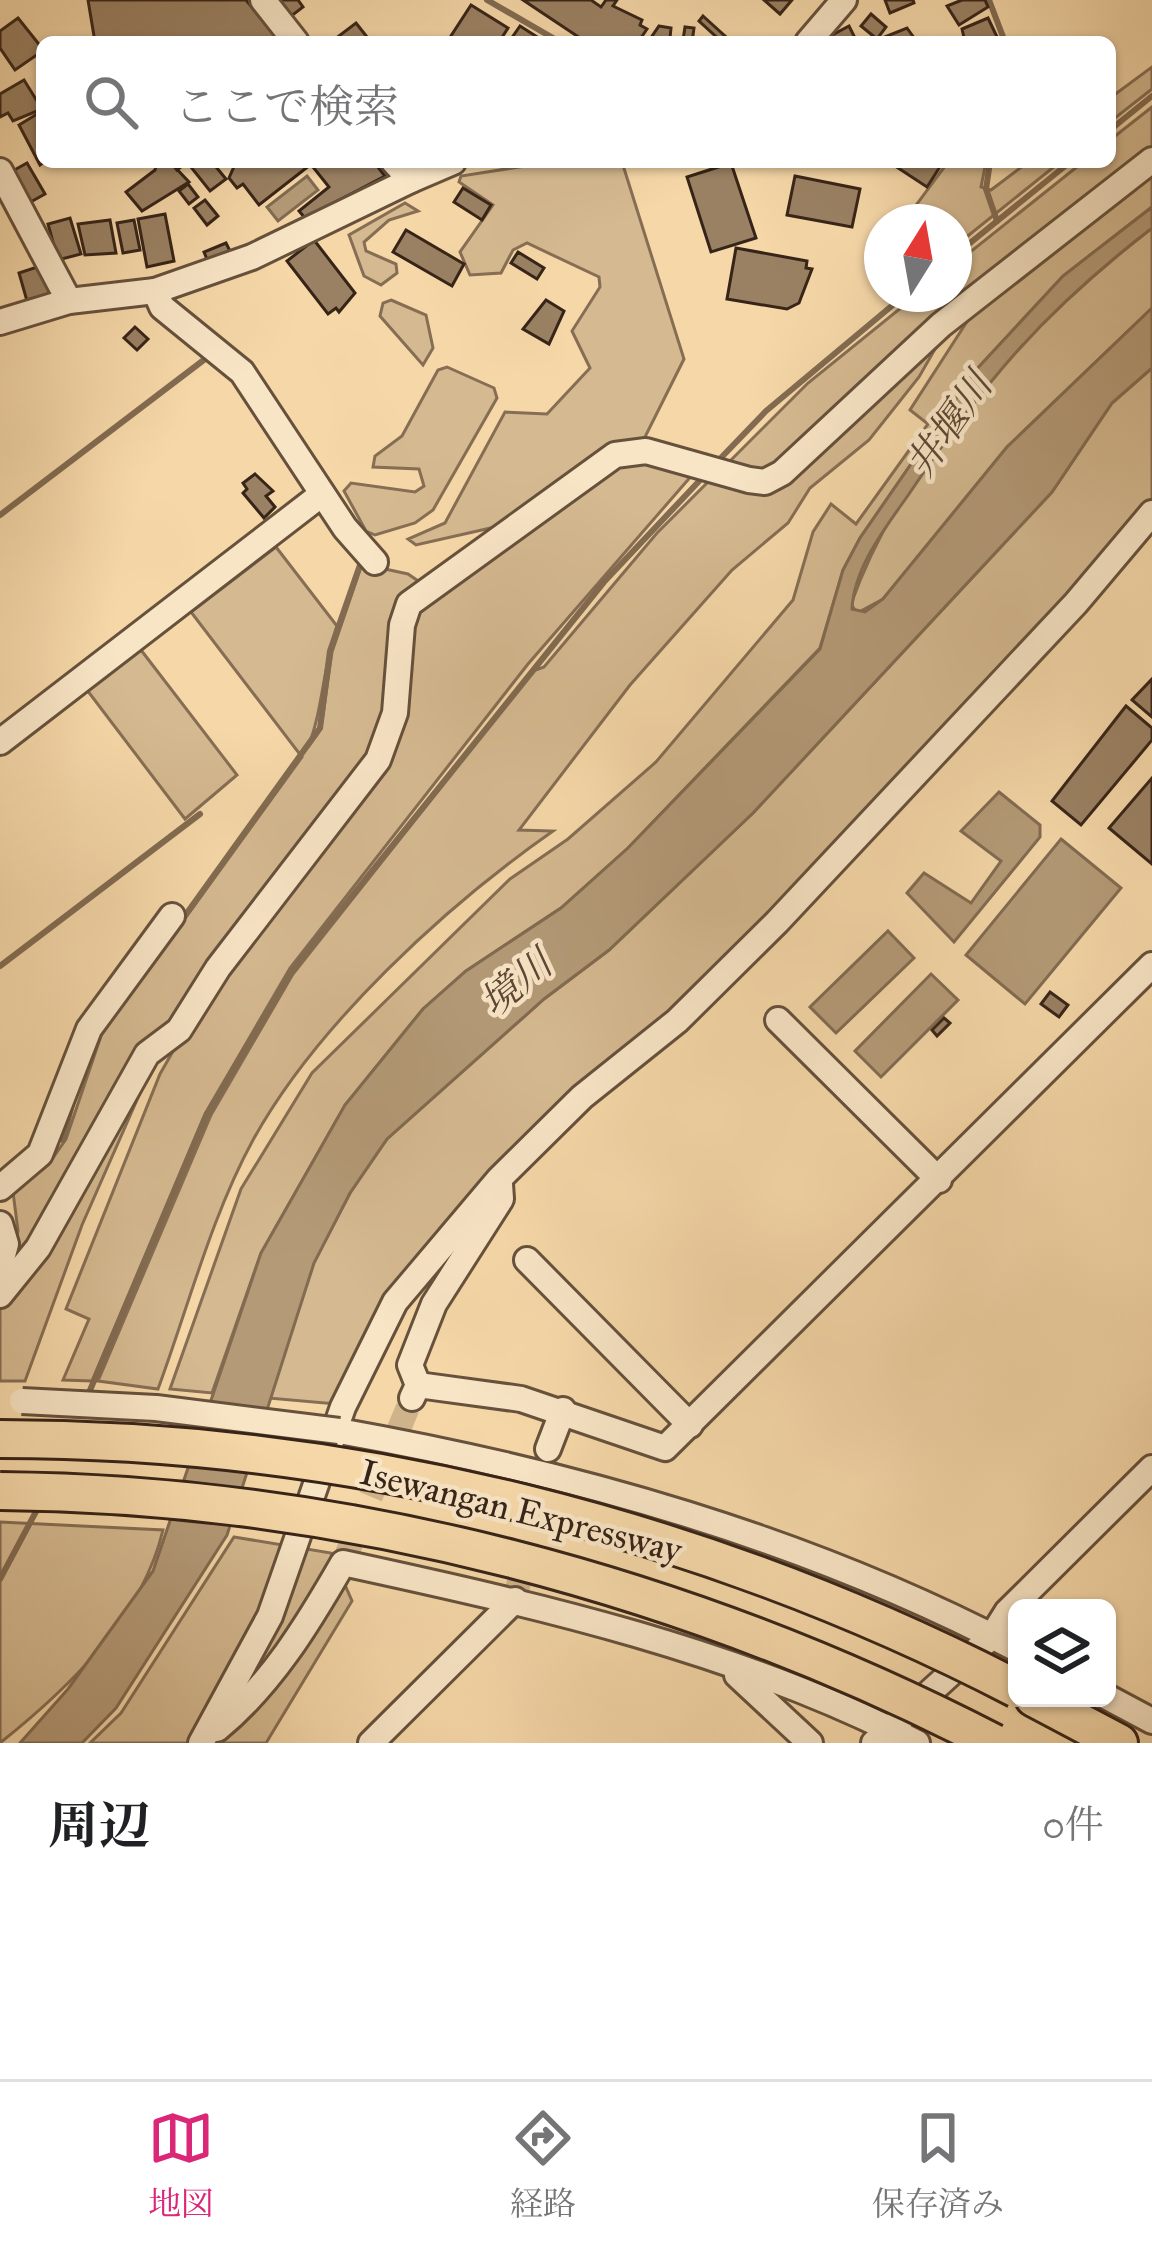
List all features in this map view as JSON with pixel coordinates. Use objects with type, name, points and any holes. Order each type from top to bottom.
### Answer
[{"type":"highway","name":"Isewangan Expressway","points":[[0,1439],[140,1441],[248,1450],[473,1491],[598,1523],[715,1561],[839,1608],[1008,1685]]},
{"type":"highway","name":"Isewangan Expressway","points":[[0,1491],[244,1507],[493,1554],[598,1582],[774,1643],[994,1743]]},
{"type":"highway","points":[[1051,1707],[1119,1743]]},
{"type":"street","points":[[263,0],[291,36]]},
{"type":"street","points":[[813,36],[844,0]]},
{"type":"street","points":[[0,1295],[38,1248],[147,1054],[178,1030],[218,968],[378,760],[395,713],[402,625],[409,604],[615,455],[646,451],[765,482],[782,472],[940,326],[1152,160]]},
{"type":"street","points":[[0,171],[69,301]]},
{"type":"street","points":[[0,322],[69,301],[155,291],[252,257],[402,171]]},
{"type":"street","points":[[155,291],[162,307],[220,349],[242,372],[322,494],[375,562]]},
{"type":"street","points":[[0,742],[322,494]]},
{"type":"street","points":[[202,1742],[270,1616],[359,1368],[395,1302],[499,1179],[582,1097],[677,1021],[777,922],[1076,604],[1152,513]]},
{"type":"street","points":[[0,1188],[40,1154],[89,1030],[172,916]]},
{"type":"street","points":[[499,1179],[501,1199],[453,1271],[418,1345],[410,1366],[415,1393],[562,1410],[665,1448],[1152,965]]},
{"type":"street","points":[[778,1019],[939,1180]]},
{"type":"street","points":[[0,1224],[6,1244],[0,1266]]},
{"type":"street","points":[[527,1260],[690,1425]]},
{"type":"street","points":[[11,1400],[223,1414],[339,1431],[560,1475],[670,1508],[888,1588],[1008,1644]]},
{"type":"street","points":[[548,1450],[562,1410]]},
{"type":"street","points":[[882,1736],[992,1636],[1007,1612],[1152,1468]]},
{"type":"street","points":[[202,1742],[248,1703],[309,1621],[343,1563],[515,1600],[727,1665],[882,1736],[917,1743]]},
{"type":"street","points":[[371,1743],[515,1600]]},
{"type":"street","points":[[727,1665],[810,1743]]},
{"type":"street","points":[[1116,1702],[1152,1721]]},
{"type":"shaded area","points":[[1152,67],[1152,89],[1116,117],[1116,94]]},
{"type":"shaded area","points":[[1152,107],[1152,153],[972,305],[972,251],[1075,168],[1116,168],[1116,135]]},
{"type":"shaded area","points":[[512,168],[624,168],[684,359],[642,443],[495,527],[416,545],[408,539],[445,523],[505,412],[547,414],[590,368],[572,331],[600,287],[599,277],[527,243],[513,250],[501,273],[470,275],[460,252],[493,205],[459,182],[461,176]]},
{"type":"shaded area","points":[[944,168],[985,168],[981,187],[991,190],[1020,168],[1053,168],[972,233],[972,204],[917,204]]},
{"type":"shaded area","points":[[1152,171],[1152,207],[1063,276],[976,370],[860,538],[843,570],[820,648],[628,848],[561,908],[466,971],[423,1009],[345,1105],[261,1253],[212,1393],[170,1389],[241,1189],[312,1073],[510,879],[568,839],[656,762],[793,600],[813,532],[831,504],[856,524],[928,424],[910,410],[970,317]]},
{"type":"shaded area","points":[[405,203],[418,211],[389,220],[364,242],[366,251],[396,264],[397,273],[381,285],[364,276],[349,235]]},
{"type":"shaded area","points":[[1152,228],[1152,308],[1007,447],[883,599],[857,613],[851,604],[874,549],[937,445],[1017,350]]},
{"type":"shaded area","points":[[391,300],[426,315],[433,348],[423,365],[380,316],[383,303]]},
{"type":"shaded area","points":[[896,312],[963,312],[777,469],[725,466],[808,383]]},
{"type":"shaded area","points":[[946,330],[919,377],[869,440],[810,488],[788,523],[732,570],[630,685],[519,830],[553,831],[470,895],[387,970],[280,1096],[238,1169],[212,1231],[158,1389],[98,1381],[211,1115],[293,974],[533,671],[544,667],[657,533],[711,479],[770,494]]},
{"type":"shaded area","points":[[447,367],[494,388],[497,398],[433,510],[415,523],[375,535],[366,531],[344,491],[351,483],[415,492],[424,486],[419,469],[373,467],[375,456],[402,436],[438,370]]},
{"type":"shaded area","points":[[1152,368],[1152,501],[1070,600],[675,1012],[492,1176],[336,1404],[268,1398],[314,1262],[350,1193],[387,1139],[544,999],[609,950],[753,813],[1052,492],[1112,403]]},
{"type":"shaded area","points":[[632,457],[693,474],[528,664],[290,968],[205,1114],[92,1381],[63,1380],[89,1319],[66,1309],[160,1074],[196,1011],[382,769],[411,616]]},
{"type":"shaded area","points":[[276,547],[337,626],[308,747],[321,729],[332,652],[362,564],[408,574],[424,585],[386,735],[202,981],[7,1275],[18,1231],[13,1192],[48,1165],[66,1139],[102,1033],[302,757],[191,612]]},
{"type":"shaded area","points":[[141,650],[237,775],[185,819],[87,690]]},
{"type":"shaded area","points":[[155,1059],[82,1225],[25,1381],[0,1381],[0,1307],[41,1256]]},
{"type":"shaded area","points":[[0,1522],[163,1530],[138,1593],[100,1649],[0,1743]]},
{"type":"shaded area","points":[[234,1537],[331,1553],[352,1601],[266,1743],[90,1743],[121,1713]]},
{"type":"water","points":[[307,176],[318,190],[278,221],[267,207]]},
{"type":"water","points":[[1152,207],[1152,228],[1047,319],[963,417],[873,548],[852,609],[865,612],[883,599],[1007,447],[1152,308],[1152,368],[1112,403],[1052,492],[753,813],[609,950],[544,999],[387,1139],[350,1193],[314,1263],[227,1535],[116,1708],[82,1743],[20,1743],[68,1689],[153,1571],[261,1253],[345,1105],[423,1009],[466,971],[561,908],[628,848],[820,649],[843,570],[860,538],[976,370],[1063,276]]},
{"type":"water","points":[[999,792],[1040,825],[1040,837],[954,942],[907,893],[924,873],[971,903],[1001,861],[961,831]]},
{"type":"water","points":[[1061,839],[1121,888],[1025,1004],[966,955]]},
{"type":"water","points":[[888,931],[914,958],[836,1033],[810,1007]]},
{"type":"water","points":[[931,974],[958,1000],[881,1077],[855,1051]]},
{"type":"building","points":[[88,0],[246,0],[275,36],[94,36]]},
{"type":"building","points":[[276,0],[298,0],[303,7],[290,17]]},
{"type":"building","points":[[523,0],[591,0],[601,7],[606,0],[617,0],[613,6],[642,20],[640,25],[647,29],[642,36],[577,36]]},
{"type":"building","points":[[764,0],[792,0],[780,14]]},
{"type":"building","points":[[885,0],[913,0],[914,3],[890,13]]},
{"type":"building","points":[[985,0],[988,7],[959,25],[947,6]]},
{"type":"building","points":[[471,5],[508,28],[503,36],[451,36]]},
{"type":"building","points":[[871,14],[886,27],[873,36],[861,26]]},
{"type":"building","points":[[703,16],[725,36],[715,36],[699,21]]},
{"type":"building","points":[[18,18],[36,40],[36,55],[15,70],[0,48],[0,31]]},
{"type":"building","points":[[988,18],[997,36],[964,36],[962,29]]},
{"type":"building","points":[[356,23],[366,36],[339,36]]},
{"type":"building","points":[[520,26],[536,36],[513,36]]},
{"type":"building","points":[[659,26],[671,28],[670,36],[652,36]]},
{"type":"building","points":[[849,26],[854,36],[830,36]]},
{"type":"building","points":[[907,28],[913,36],[887,36]]},
{"type":"building","points":[[24,80],[36,99],[36,111],[13,121],[8,113],[0,117],[0,94]]},
{"type":"building","points":[[36,115],[36,157],[19,125]]},
{"type":"building","points":[[27,163],[45,194],[27,204],[9,173]]},
{"type":"building","points":[[176,168],[189,182],[142,211],[126,192],[155,170]]},
{"type":"building","points":[[192,168],[217,168],[226,179],[210,191]]},
{"type":"building","points":[[233,168],[306,168],[259,205],[243,184],[237,188],[229,178]]},
{"type":"building","points":[[314,168],[379,168],[385,176],[305,218],[299,211],[329,187]]},
{"type":"building","points":[[733,168],[756,238],[711,252],[687,177]]},
{"type":"building","points":[[898,168],[939,168],[927,187]]},
{"type":"building","points":[[795,176],[860,189],[852,227],[787,215]]},
{"type":"building","points":[[188,184],[198,197],[189,204],[179,191]]},
{"type":"building","points":[[463,188],[491,205],[482,220],[454,202]]},
{"type":"building","points":[[205,200],[218,216],[207,225],[194,208]]},
{"type":"building","points":[[165,214],[174,261],[147,267],[138,219]]},
{"type":"building","points":[[70,218],[81,254],[58,260],[48,224]]},
{"type":"building","points":[[110,220],[116,253],[85,255],[78,224]]},
{"type":"building","points":[[134,220],[140,250],[123,253],[117,223]]},
{"type":"building","points":[[406,230],[464,264],[452,286],[393,252]]},
{"type":"building","points":[[314,240],[355,293],[339,312],[336,308],[328,314],[287,261]]},
{"type":"building","points":[[226,243],[232,255],[209,264],[204,252]]},
{"type":"building","points":[[736,248],[807,261],[806,268],[812,269],[799,303],[787,309],[727,299]]},
{"type":"building","points":[[518,252],[544,268],[537,279],[511,263]]},
{"type":"building","points":[[40,266],[54,294],[27,301],[19,273]]},
{"type":"building","points":[[546,300],[564,311],[549,344],[523,329]]},
{"type":"building","points":[[135,327],[148,339],[137,350],[124,338]]},
{"type":"building","points":[[255,474],[273,491],[266,496],[275,507],[264,518],[243,493],[247,489],[243,483]]},
{"type":"building","points":[[1152,679],[1152,717],[1132,700]]},
{"type":"building","points":[[1126,706],[1152,728],[1152,740],[1081,825],[1052,801]]},
{"type":"building","points":[[1152,778],[1152,864],[1109,828]]},
{"type":"building","points":[[1050,992],[1068,1005],[1059,1017],[1041,1004]]},
{"type":"building","points":[[944,1018],[950,1023],[937,1036],[932,1030]]},
{"type":"waterway","points":[[487,0],[550,36]]},
{"type":"waterway","points":[[989,0],[1003,36]]},
{"type":"waterway","points":[[1116,125],[1152,96]]},
{"type":"waterway","points":[[989,168],[986,189],[997,221]]},
{"type":"waterway","points":[[972,241],[1063,168]]},
{"type":"waterway","points":[[716,463],[766,411],[884,312]]},
{"type":"waterway","points":[[0,515],[209,356]]},
{"type":"waterway","points":[[88,1395],[207,1114],[291,972],[604,582],[703,477]]},
{"type":"waterway","points":[[179,924],[320,728],[330,651],[360,565]]},
{"type":"waterway","points":[[0,966],[200,814]]},
{"type":"waterway","points":[[63,1140],[72,1104]]},
{"type":"waterway","points":[[0,1579],[39,1506]]},
{"type":"tunnel","points":[[343,1563],[411,1400]]},
{"type":"tunnel","points":[[515,1600],[548,1449]]},
{"type":"water label","name":"井堰川","points":[[949,425]]},
{"type":"water label","name":"境川","points":[[516,983]]}]
